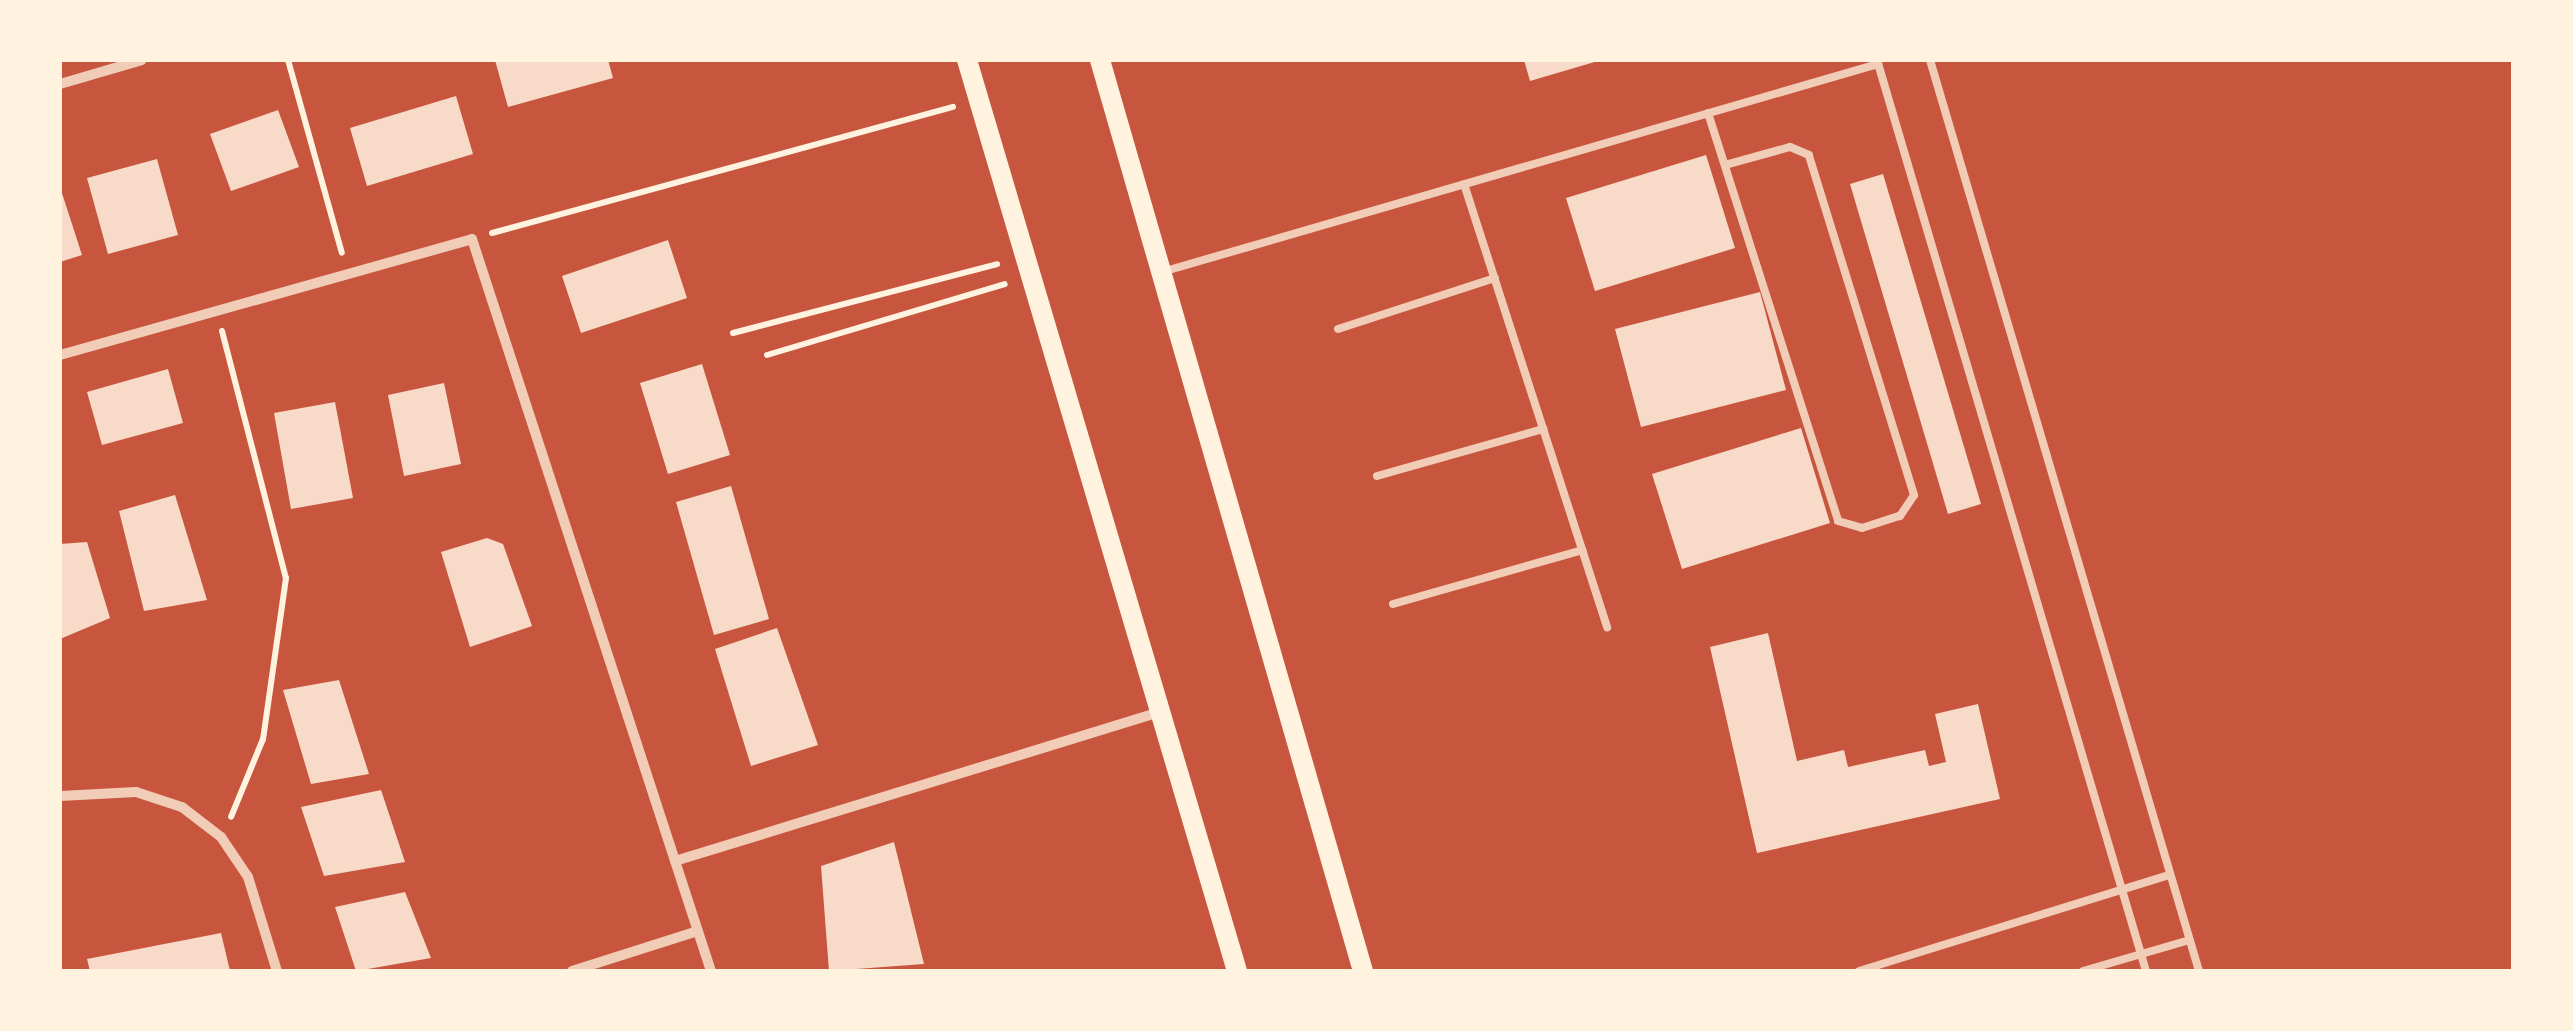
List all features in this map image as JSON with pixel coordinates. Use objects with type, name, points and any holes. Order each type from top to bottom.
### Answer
[{"type":"main road","points":[[967,60],[1237,971]]},
{"type":"main road","points":[[1100,60],[1363,971]]},
{"type":"street","points":[[60,84],[142,60]]},
{"type":"street","points":[[60,355],[472,239],[711,971]]},
{"type":"street","points":[[675,860],[1160,712]]},
{"type":"street","points":[[60,796],[136,792],[182,808],[221,837],[248,877],[277,971]]},
{"type":"street","points":[[572,971],[698,931]]},
{"type":"lane","points":[[1930,60],[2199,971]]},
{"type":"lane","points":[[1162,272],[1877,62],[2146,971]]},
{"type":"lane","points":[[1708,113],[1838,521],[1862,528],[1900,516],[1914,495],[1809,155],[1790,147],[1725,165]]},
{"type":"lane","points":[[1464,184],[1606,628]]},
{"type":"lane","points":[[1338,329],[1494,278]]},
{"type":"lane","points":[[1377,476],[1543,429]]},
{"type":"lane","points":[[1393,604],[1582,550]]},
{"type":"lane","points":[[1859,971],[2170,875]]},
{"type":"lane","points":[[2084,971],[2190,940]]},
{"type":"path","points":[[288,60],[348,274]]},
{"type":"path","points":[[472,239],[978,100]]},
{"type":"path","points":[[733,333],[1026,268]]},
{"type":"path","points":[[767,355],[1026,268]]},
{"type":"path","points":[[216,310],[286,578],[262,739],[221,837]]},
{"type":"building","points":[[495,60],[608,60],[613,78],[508,107]]},
{"type":"building","points":[[1524,60],[1598,60],[1598,61],[1530,81]]},
{"type":"building","points":[[456,96],[473,154],[367,186],[350,128]]},
{"type":"building","points":[[278,110],[299,167],[231,191],[210,134]]},
{"type":"building","points":[[1706,155],[1735,248],[1595,291],[1566,198]]},
{"type":"building","points":[[157,159],[178,235],[108,254],[87,178]]},
{"type":"building","points":[[1883,174],[1981,504],[1948,514],[1850,184]]},
{"type":"building","points":[[60,187],[82,255],[60,262]]},
{"type":"building","points":[[668,240],[687,298],[581,333],[562,276]]},
{"type":"building","points":[[1760,292],[1786,390],[1641,427],[1615,329]]},
{"type":"building","points":[[702,364],[730,455],[668,474],[640,383]]},
{"type":"building","points":[[168,369],[183,423],[102,445],[87,392]]},
{"type":"building","points":[[444,383],[461,464],[404,476],[388,395]]},
{"type":"building","points":[[335,402],[353,498],[291,509],[274,413]]},
{"type":"building","points":[[1801,428],[1830,523],[1682,569],[1652,474]]},
{"type":"building","points":[[731,486],[769,619],[714,635],[676,502]]},
{"type":"building","points":[[175,495],[207,600],[144,611],[119,511]]},
{"type":"building","points":[[487,538],[503,544],[532,626],[470,647],[441,552]]},
{"type":"building","points":[[87,542],[110,618],[60,639],[60,544]]},
{"type":"building","points":[[777,628],[818,745],[751,766],[715,649]]},
{"type":"building","points":[[1768,633],[1797,761],[1844,750],[1848,767],[1925,750],[1929,766],[1946,762],[1935,714],[1978,704],[2000,799],[1757,853],[1710,647]]},
{"type":"building","points":[[339,680],[369,774],[311,784],[283,690]]},
{"type":"building","points":[[381,790],[405,862],[324,876],[301,807]]},
{"type":"building","points":[[894,842],[924,964],[829,971],[821,866]]},
{"type":"building","points":[[405,892],[431,958],[356,971],[335,907]]},
{"type":"building","points":[[221,933],[230,971],[90,971],[87,959]]}]
